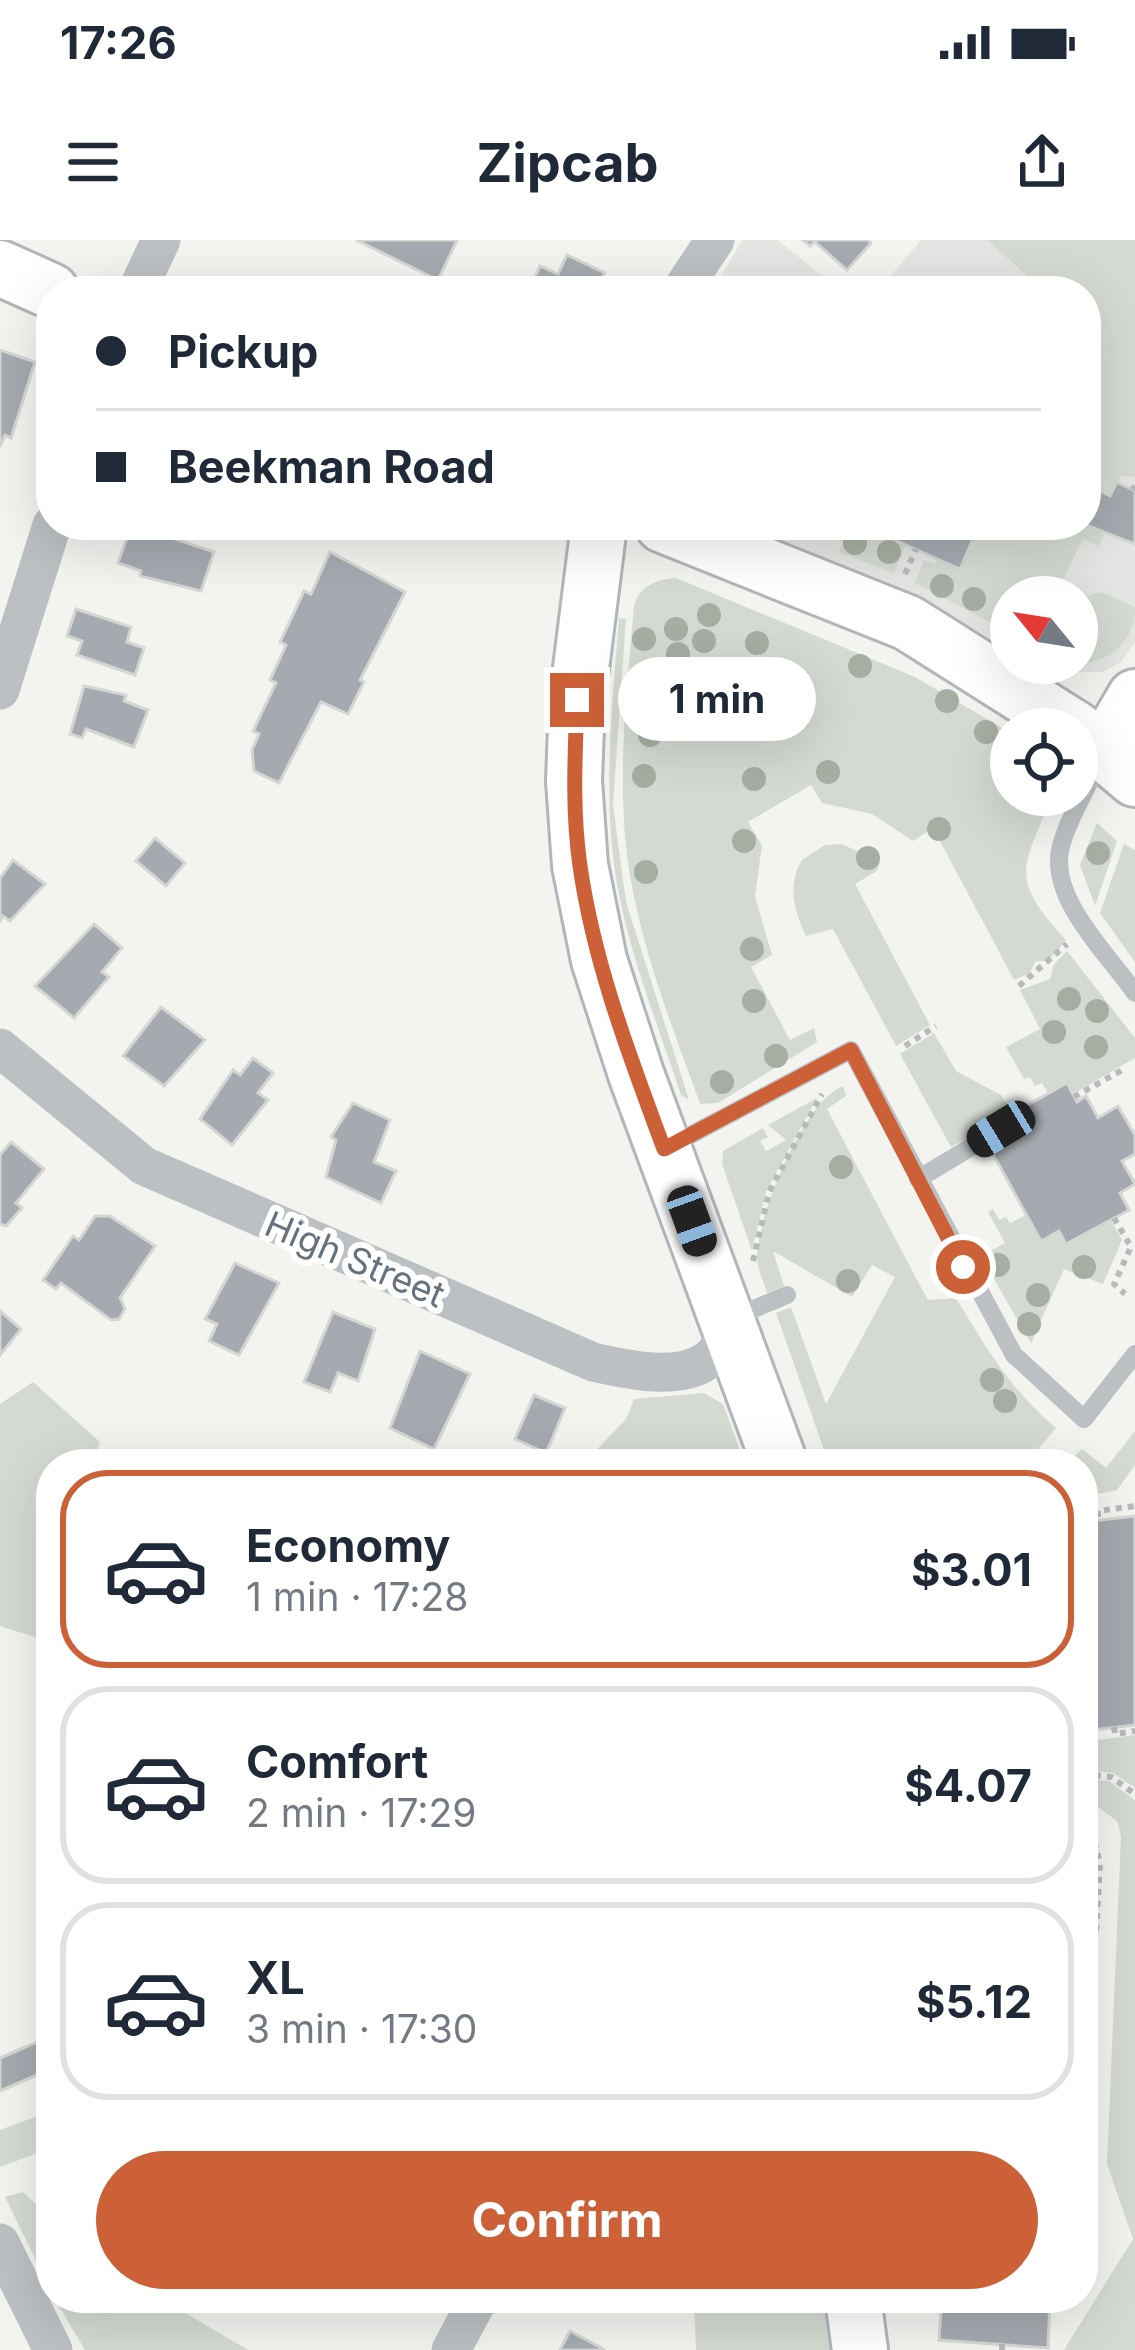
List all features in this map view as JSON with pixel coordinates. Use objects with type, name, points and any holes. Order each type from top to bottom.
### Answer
[{"type":"street","points":[[144,276],[161,240]]},
{"type":"street","points":[[691,276],[715,240]]},
{"type":"street","points":[[0,268],[36,284]]},
{"type":"street","points":[[0,690],[47,540]]},
{"type":"street","points":[[596,540],[577,700],[574,781],[580,865],[599,960],[774,1449]]},
{"type":"street","points":[[700,540],[908,623],[1038,708]]},
{"type":"street","points":[[1098,747],[1135,697]]},
{"type":"street","name":"High Street","points":[[0,1048],[144,1166],[592,1362],[631,1370],[694,1366],[708,1360],[733,1330]]},
{"type":"street","points":[[0,2243],[53,2350]]},
{"type":"street","points":[[451,2350],[470,2313]]},
{"type":"street","points":[[855,2313],[860,2350]]},
{"type":"lane","points":[[1071,816],[1057,868],[1064,892],[1135,993]]},
{"type":"lane","points":[[664,1149],[851,1050],[1021,1365],[1084,1419],[1135,1354]]},
{"type":"lane","points":[[918,1179],[1001,1129]]},
{"type":"lane","points":[[733,1330],[749,1311],[787,1295]]},
{"type":"path","points":[[902,584],[916,549]]},
{"type":"path","points":[[1019,986],[1063,949]]},
{"type":"path","points":[[905,1046],[936,1026]]},
{"type":"path","points":[[1075,1097],[1124,1070]]},
{"type":"path","points":[[752,1261],[769,1192],[823,1091]]},
{"type":"path","points":[[1114,1218],[1131,1247],[1114,1284],[1125,1294]]},
{"type":"path","points":[[1098,1517],[1098,1511],[1135,1506]]},
{"type":"path","points":[[1114,1727],[1115,1734],[1135,1731]]},
{"type":"path","points":[[1098,1776],[1111,1777],[1135,1794]]},
{"type":"path","points":[[1098,1856],[1098,1898]]},
{"type":"shaded area","points":[[742,240],[777,240],[823,276],[722,276]]},
{"type":"shaded area","points":[[921,240],[987,240],[1027,276],[891,276]]},
{"type":"shaded area","points":[[987,240],[1135,240],[1135,477],[1121,476],[1110,496],[1101,491],[1101,276],[1027,276]]},
{"type":"shaded area","points":[[1101,339],[1135,348],[1135,642],[1121,662],[1098,672],[1098,576],[990,576],[990,638],[910,595],[768,540],[1101,540]]},
{"type":"shaded area","points":[[845,540],[893,540],[906,545],[894,573],[838,552]]},
{"type":"shaded area","points":[[972,540],[1083,540],[1065,576],[990,576],[990,622],[915,583],[924,560],[935,564],[938,559],[960,568]]},
{"type":"shaded area","points":[[676,578],[915,677],[990,721],[990,816],[1043,816],[1026,869],[1034,899],[1066,940],[1049,960],[1035,962],[1030,973],[1014,980],[933,828],[913,841],[872,814],[822,803],[811,785],[748,822],[762,845],[755,896],[772,955],[751,967],[790,1040],[814,1028],[817,1042],[718,1103],[700,1104],[647,950],[624,824],[624,730],[634,605],[641,592]]},
{"type":"shaded area","points":[[1098,593],[1135,607],[1129,634],[1113,653],[1098,660]]},
{"type":"shaded area","points":[[619,618],[626,619],[613,805],[626,902],[689,1100],[681,1095],[645,991],[612,851],[609,784]]},
{"type":"shaded area","points":[[1097,823],[1117,841],[1095,906],[1080,865]]},
{"type":"shaded area","points":[[842,844],[880,862],[877,871],[855,884],[930,1025],[896,1046],[833,929],[806,936],[796,908],[795,879],[802,860],[825,845]]},
{"type":"shaded area","points":[[1124,844],[1135,850],[1135,962],[1100,913]]},
{"type":"shaded area","points":[[1067,951],[1135,1038],[1135,1058],[1073,1094],[1066,1083],[1048,1093],[1042,1083],[1035,1086],[1030,1077],[1024,1079],[1006,1047],[1040,1029],[1020,990],[1050,979],[1054,964]]},
{"type":"shaded area","points":[[934,1033],[956,1071],[1001,1095],[1013,1114],[951,1147],[900,1054]]},
{"type":"shaded area","points":[[843,1086],[846,1096],[827,1109],[928,1300],[956,1298],[1013,1384],[1056,1428],[1040,1449],[824,1449],[776,1313],[791,1307],[826,1404],[895,1277],[872,1265],[852,1297],[773,1251],[784,1286],[767,1293],[757,1257],[765,1215],[799,1135],[828,1096]]},
{"type":"shaded area","points":[[817,1098],[766,1191],[752,1251],[722,1164],[723,1151],[763,1128],[768,1137],[760,1141],[766,1151],[786,1140],[768,1125]]},
{"type":"shaded area","points":[[993,1209],[999,1220],[1006,1217],[1010,1223],[1026,1215],[1041,1241],[1059,1231],[1066,1243],[1111,1220],[1122,1240],[1103,1284],[1064,1269],[1031,1343],[984,1262],[985,1254],[1005,1243],[988,1212]]},
{"type":"shaded area","points":[[33,1382],[100,1442],[98,1449],[36,1449],[36,1637],[0,1626],[0,1404]]},
{"type":"shaded area","points":[[704,1393],[723,1404],[740,1449],[597,1449],[626,1419],[634,1399]]},
{"type":"shaded area","points":[[1135,1431],[1135,1465],[1117,1490],[1098,1494],[1098,1462],[1106,1468]]},
{"type":"shaded area","points":[[1135,1735],[1135,1788],[1113,1773],[1098,1772],[1098,1740]]},
{"type":"shaded area","points":[[1098,1780],[1109,1781],[1135,1800],[1135,2350],[1064,2350],[1087,2313],[1098,2313],[1098,2295],[1133,2239],[1107,2164],[1121,1836],[1117,1821],[1098,1807]]},
{"type":"shaded area","points":[[36,2117],[36,2154],[0,2167],[0,2130]]},
{"type":"shaded area","points":[[23,2192],[36,2204],[36,2260],[5,2197]]},
{"type":"shaded area","points":[[63,2313],[185,2313],[248,2350],[85,2350]]},
{"type":"shaded area","points":[[695,2313],[836,2313],[841,2350],[696,2350]]},
{"type":"building","points":[[356,240],[457,240],[440,276],[430,276]]},
{"type":"building","points":[[803,240],[871,243],[847,270],[815,242],[810,246]]},
{"type":"building","points":[[567,255],[605,273],[536,276],[540,266],[558,274]]},
{"type":"building","points":[[0,350],[35,362],[11,438],[5,435],[0,447]]},
{"type":"building","points":[[1117,482],[1135,491],[1135,544],[1101,531],[1101,491],[1110,496]]},
{"type":"building","points":[[126,540],[178,540],[214,552],[201,591],[140,576],[141,571],[118,563]]},
{"type":"building","points":[[895,540],[973,540],[960,569]]},
{"type":"building","points":[[330,552],[405,592],[348,714],[321,702],[279,783],[254,771],[252,750],[259,734],[253,731],[276,683],[270,680],[286,645],[280,642],[304,591],[311,594]]},
{"type":"building","points":[[76,609],[131,627],[127,642],[144,648],[135,675],[77,655],[82,641],[67,636]]},
{"type":"building","points":[[84,686],[126,695],[124,701],[148,710],[134,747],[86,729],[82,738],[70,734]]},
{"type":"building","points":[[155,838],[185,863],[166,886],[136,861]]},
{"type":"building","points":[[13,860],[45,884],[10,921],[3,916],[0,921],[0,878]]},
{"type":"building","points":[[94,924],[122,948],[102,972],[109,977],[74,1018],[35,986]]},
{"type":"building","points":[[161,1007],[205,1040],[164,1086],[123,1056]]},
{"type":"building","points":[[253,1058],[273,1073],[258,1093],[268,1100],[232,1145],[200,1119],[233,1070],[240,1075]]},
{"type":"building","points":[[1067,1083],[1077,1102],[1086,1096],[1098,1118],[1118,1106],[1135,1135],[1135,1154],[1122,1161],[1135,1184],[1120,1193],[1129,1210],[1066,1244],[1059,1231],[1041,1241],[989,1147],[1006,1137],[997,1122]]},
{"type":"building","points":[[353,1103],[390,1120],[374,1162],[396,1171],[381,1203],[326,1177],[336,1140],[331,1137]]},
{"type":"building","points":[[11,1142],[44,1169],[16,1203],[22,1208],[6,1226],[0,1224],[0,1155]]},
{"type":"building","points":[[95,1216],[110,1216],[155,1246],[120,1298],[125,1309],[119,1319],[111,1320],[61,1283],[56,1289],[43,1280],[73,1236],[79,1240]]},
{"type":"building","points":[[235,1263],[279,1283],[239,1355],[209,1341],[217,1324],[205,1319]]},
{"type":"building","points":[[0,1311],[21,1329],[0,1355]]},
{"type":"building","points":[[333,1312],[375,1329],[358,1381],[338,1373],[330,1392],[304,1382]]},
{"type":"building","points":[[420,1351],[470,1374],[434,1449],[390,1428]]},
{"type":"building","points":[[534,1395],[565,1408],[548,1449],[515,1439]]},
{"type":"building","points":[[1135,1516],[1135,1725],[1098,1729],[1098,1520]]},
{"type":"building","points":[[36,2042],[36,2075],[0,2091],[0,2058]]},
{"type":"building","points":[[941,2313],[1049,2313],[1048,2348],[939,2340]]},
{"type":"building","points":[[570,2331],[605,2350],[560,2350]]},
{"type":"route","points":[[577,700],[574,781],[580,865],[599,960],[664,1149],[851,1050],[963,1267]]}]
